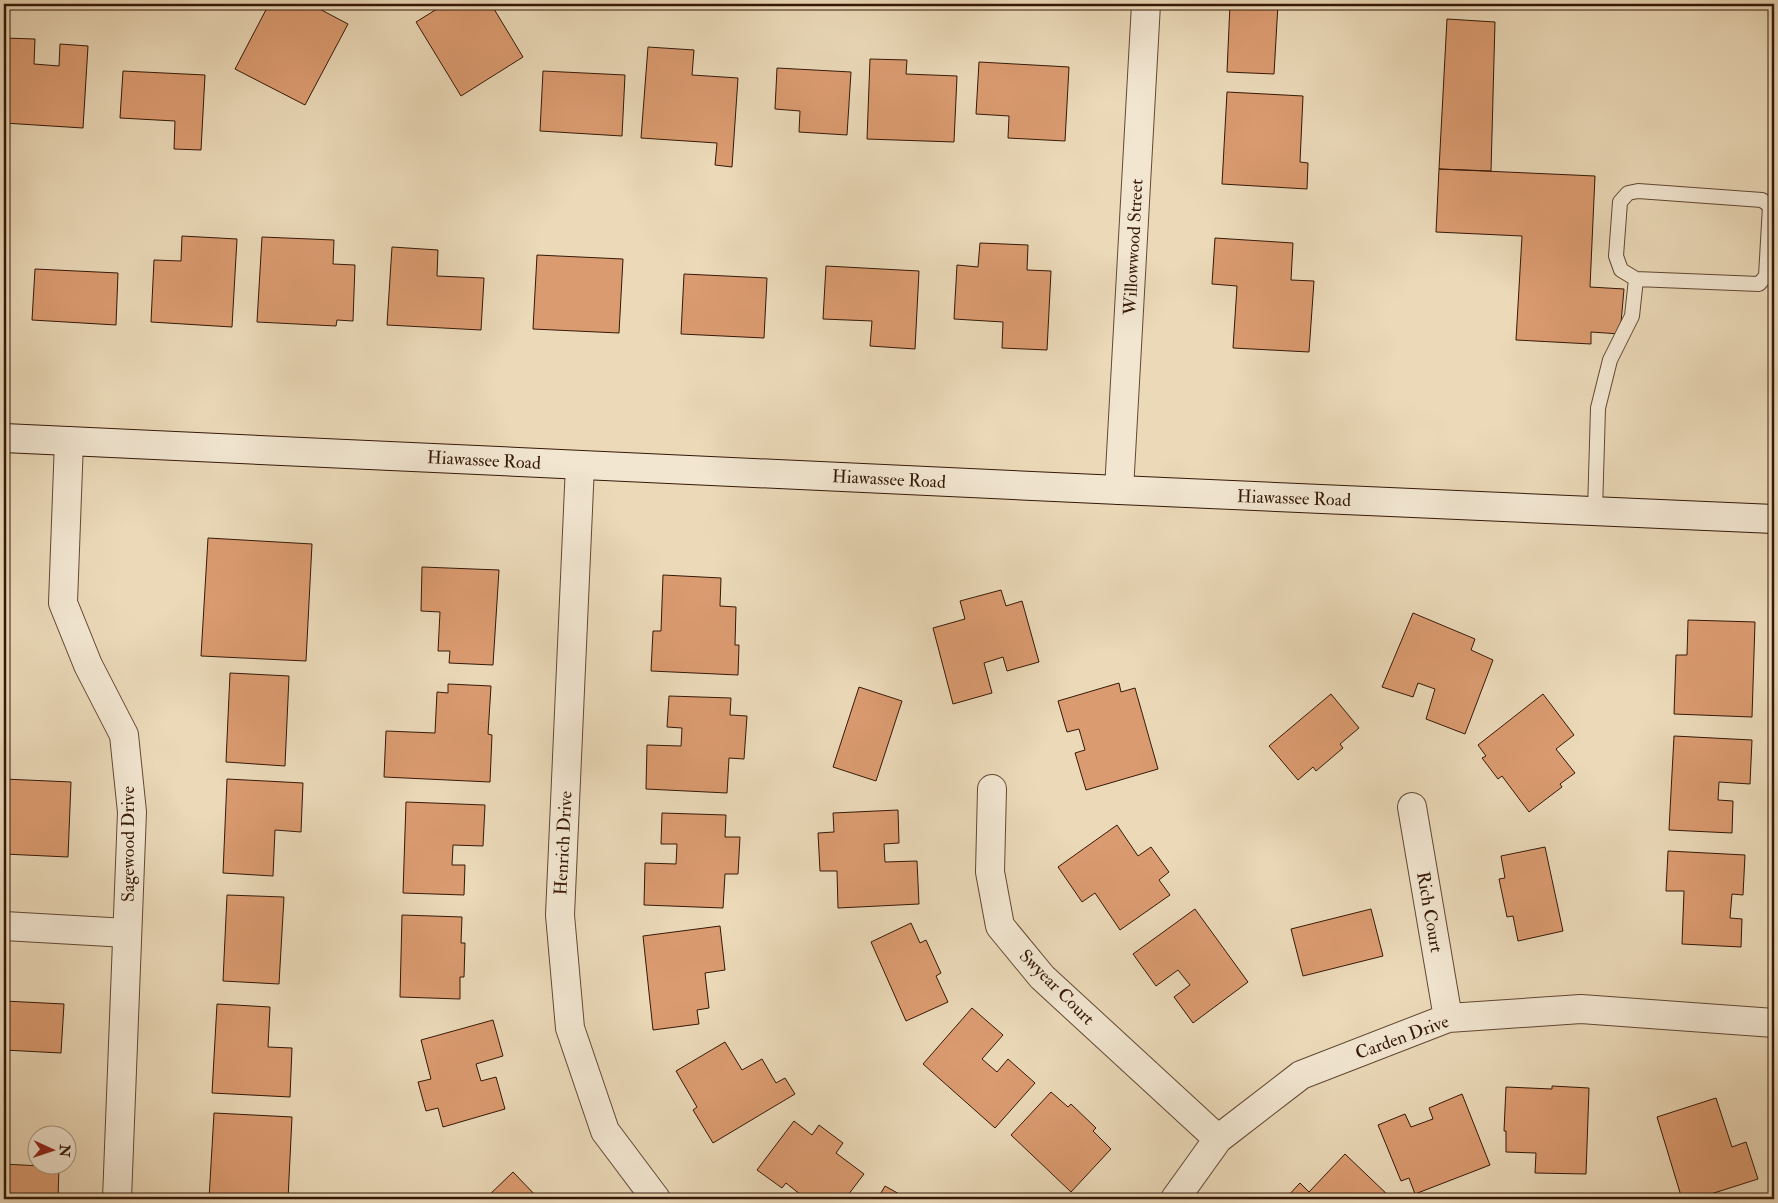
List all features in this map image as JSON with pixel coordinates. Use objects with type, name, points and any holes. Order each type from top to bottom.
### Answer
[{"type":"street","name":"Willowwood Street","points":[[1119,490],[1146,4]]},
{"type":"street","name":"Hiawassee Road","points":[[4,438],[1774,519]]},
{"type":"street","name":"Sagewood Drive","points":[[69,442],[63,603],[88,665],[124,735],[132,812],[117,1199]]},
{"type":"street","name":"Henrich Drive","points":[[580,464],[560,915],[570,1028],[605,1131],[656,1199]]},
{"type":"street","name":"Swyear Court","points":[[992,789],[990,872],[1000,926],[1042,977],[1218,1139]]},
{"type":"street","name":"Rich Court","points":[[1412,807],[1448,1018]]},
{"type":"street","points":[[4,926],[127,933]]},
{"type":"street","name":"Carden Drive","points":[[1175,1199],[1218,1139],[1301,1075],[1448,1018],[1581,1009],[1774,1023]]},
{"type":"lane","points":[[1638,191],[1762,200],[1770,206],[1766,276],[1759,284],[1636,280],[1621,270],[1616,256],[1620,202],[1628,193],[1638,191]]},
{"type":"lane","points":[[1595,511],[1598,408],[1610,360],[1632,316],[1636,280]]},
{"type":"building","points":[[269,4],[310,4],[348,24],[305,105],[235,69]]},
{"type":"building","points":[[445,4],[491,4],[523,57],[461,96],[416,22]]},
{"type":"building","points":[[1230,4],[1278,4],[1274,74],[1227,72]]},
{"type":"building","points":[[1447,19],[1495,22],[1491,171],[1439,169]]},
{"type":"building","points":[[4,38],[35,39],[34,64],[59,66],[60,44],[88,46],[83,128],[4,123]]},
{"type":"building","points":[[648,47],[694,50],[692,75],[738,78],[732,167],[715,165],[717,143],[641,138]]},
{"type":"building","points":[[870,59],[907,60],[906,74],[957,76],[954,142],[867,139]]},
{"type":"building","points":[[979,62],[1069,67],[1065,141],[1008,138],[1009,116],[976,114]]},
{"type":"building","points":[[777,68],[851,72],[847,135],[799,132],[800,111],[775,109]]},
{"type":"building","points":[[123,71],[205,75],[201,150],[174,149],[175,121],[120,118]]},
{"type":"building","points":[[543,71],[625,75],[622,136],[540,131]]},
{"type":"building","points":[[1227,92],[1303,96],[1300,162],[1308,163],[1307,189],[1222,184]]},
{"type":"building","points":[[1439,169],[1595,176],[1590,287],[1624,289],[1620,334],[1591,332],[1591,344],[1516,340],[1522,236],[1436,232]]},
{"type":"building","points":[[182,236],[237,239],[232,327],[151,322],[154,260],[181,261]]},
{"type":"building","points":[[4,237],[6,237],[4,288]]},
{"type":"building","points":[[262,237],[334,240],[333,264],[355,265],[353,321],[337,320],[336,326],[257,322]]},
{"type":"building","points":[[1215,238],[1293,243],[1291,280],[1314,281],[1309,352],[1233,348],[1237,286],[1212,284]]},
{"type":"building","points":[[980,243],[1028,245],[1027,270],[1051,271],[1047,350],[1002,348],[1003,322],[954,319],[957,265],[978,267]]},
{"type":"building","points":[[392,247],[438,250],[437,276],[484,278],[481,330],[387,325]]},
{"type":"building","points":[[537,255],[623,259],[619,333],[533,329]]},
{"type":"building","points":[[826,266],[919,271],[915,349],[870,346],[872,321],[823,319]]},
{"type":"building","points":[[35,269],[118,273],[116,325],[32,320]]},
{"type":"building","points":[[684,274],[767,278],[764,338],[681,334]]},
{"type":"building","points":[[208,538],[312,544],[306,661],[201,656]]},
{"type":"building","points":[[422,567],[499,570],[493,665],[449,663],[450,651],[438,651],[440,612],[421,611]]},
{"type":"building","points":[[663,575],[721,578],[720,606],[736,607],[735,645],[739,645],[738,675],[651,671],[653,631],[661,631]]},
{"type":"building","points":[[1001,590],[1006,606],[1022,601],[1039,662],[1007,671],[1003,657],[984,663],[992,693],[953,704],[933,628],[965,619],[960,601]]},
{"type":"building","points":[[1413,613],[1475,639],[1471,650],[1493,660],[1465,734],[1426,719],[1435,689],[1418,683],[1413,697],[1382,687]]},
{"type":"building","points":[[1688,620],[1755,622],[1752,717],[1674,714],[1676,655],[1687,655]]},
{"type":"building","points":[[230,673],[289,676],[285,766],[226,762]]},
{"type":"building","points":[[1119,683],[1121,692],[1135,688],[1158,769],[1086,790],[1075,753],[1085,750],[1079,729],[1067,732],[1058,701]]},
{"type":"building","points":[[448,684],[491,686],[488,734],[492,735],[490,782],[384,777],[386,731],[435,733],[437,692],[448,693]]},
{"type":"building","points":[[859,687],[902,701],[876,781],[833,767]]},
{"type":"building","points":[[1331,694],[1359,728],[1340,744],[1343,748],[1316,771],[1313,767],[1298,780],[1269,746]]},
{"type":"building","points":[[1543,694],[1574,735],[1556,749],[1575,773],[1560,784],[1562,787],[1529,812],[1502,776],[1498,779],[1482,758],[1486,756],[1478,745]]},
{"type":"building","points":[[669,696],[731,698],[730,715],[747,716],[744,759],[729,758],[727,793],[646,789],[647,745],[681,746],[682,728],[667,727]]},
{"type":"building","points":[[1674,736],[1752,740],[1750,784],[1719,782],[1718,800],[1733,801],[1732,833],[1669,830]]},
{"type":"building","points":[[4,779],[71,782],[68,857],[4,854]]},
{"type":"building","points":[[227,779],[303,783],[301,832],[275,830],[273,876],[223,873]]},
{"type":"building","points":[[406,802],[485,805],[483,846],[453,845],[452,865],[465,865],[464,895],[403,893]]},
{"type":"building","points":[[898,810],[899,843],[884,844],[885,862],[917,861],[919,904],[838,908],[837,871],[820,871],[818,833],[834,832],[833,813]]},
{"type":"building","points":[[662,813],[726,815],[725,837],[740,837],[738,874],[725,874],[723,908],[644,905],[645,863],[676,864],[677,844],[661,844]]},
{"type":"building","points":[[1117,825],[1138,856],[1151,847],[1169,872],[1159,880],[1170,895],[1120,930],[1095,893],[1082,902],[1058,867]]},
{"type":"building","points":[[1545,847],[1563,931],[1518,941],[1513,916],[1507,917],[1499,879],[1505,878],[1501,856]]},
{"type":"building","points":[[1668,851],[1745,855],[1743,895],[1732,894],[1730,918],[1742,919],[1741,947],[1682,944],[1684,891],[1666,891]]},
{"type":"building","points":[[227,895],[284,897],[279,984],[223,981]]},
{"type":"building","points":[[1195,909],[1248,982],[1193,1023],[1174,997],[1190,985],[1178,970],[1156,986],[1133,954]]},
{"type":"building","points":[[1371,909],[1383,956],[1303,976],[1291,929]]},
{"type":"building","points":[[402,915],[462,917],[461,943],[465,943],[464,977],[460,977],[460,999],[400,997]]},
{"type":"building","points":[[911,923],[920,943],[926,940],[941,973],[936,976],[948,1002],[906,1021],[871,942]]},
{"type":"building","points":[[720,926],[725,970],[705,973],[709,1008],[697,1010],[699,1024],[653,1030],[643,936]]},
{"type":"building","points":[[4,1001],[64,1004],[61,1053],[4,1050]]},
{"type":"building","points":[[217,1004],[270,1007],[268,1047],[292,1048],[290,1097],[212,1093]]},
{"type":"building","points":[[972,1008],[1003,1035],[982,1059],[997,1072],[1008,1059],[1035,1083],[995,1128],[923,1064]]},
{"type":"building","points":[[493,1020],[503,1056],[476,1064],[481,1081],[496,1077],[505,1109],[443,1127],[438,1108],[426,1111],[418,1082],[431,1079],[421,1040]]},
{"type":"building","points":[[725,1042],[742,1070],[762,1059],[776,1083],[785,1078],[795,1094],[713,1143],[693,1110],[697,1107],[676,1071]]},
{"type":"building","points":[[1552,1086],[1589,1088],[1586,1174],[1535,1173],[1536,1153],[1506,1152],[1506,1131],[1504,1131],[1506,1087],[1552,1089]]},
{"type":"building","points":[[1051,1092],[1068,1107],[1071,1104],[1096,1128],[1093,1131],[1111,1149],[1071,1192],[1011,1135]]},
{"type":"building","points":[[1462,1094],[1490,1165],[1415,1194],[1409,1178],[1401,1181],[1378,1125],[1405,1114],[1411,1127],[1433,1119],[1429,1108]]},
{"type":"building","points":[[1716,1098],[1732,1147],[1746,1142],[1758,1179],[1695,1199],[1682,1199],[1657,1117]]},
{"type":"building","points":[[214,1113],[292,1117],[288,1199],[209,1199]]},
{"type":"building","points":[[794,1121],[812,1135],[819,1125],[843,1143],[836,1153],[864,1174],[845,1199],[798,1199],[801,1195],[786,1183],[782,1188],[757,1170]]},
{"type":"building","points":[[1345,1154],[1391,1198],[1285,1199],[1300,1183],[1309,1192]]},
{"type":"building","points":[[4,1164],[28,1165],[28,1176],[59,1176],[58,1199],[4,1199]]},
{"type":"building","points":[[513,1172],[539,1199],[485,1199]]},
{"type":"building","points":[[885,1186],[908,1199],[866,1199],[870,1194],[878,1198]]}]
